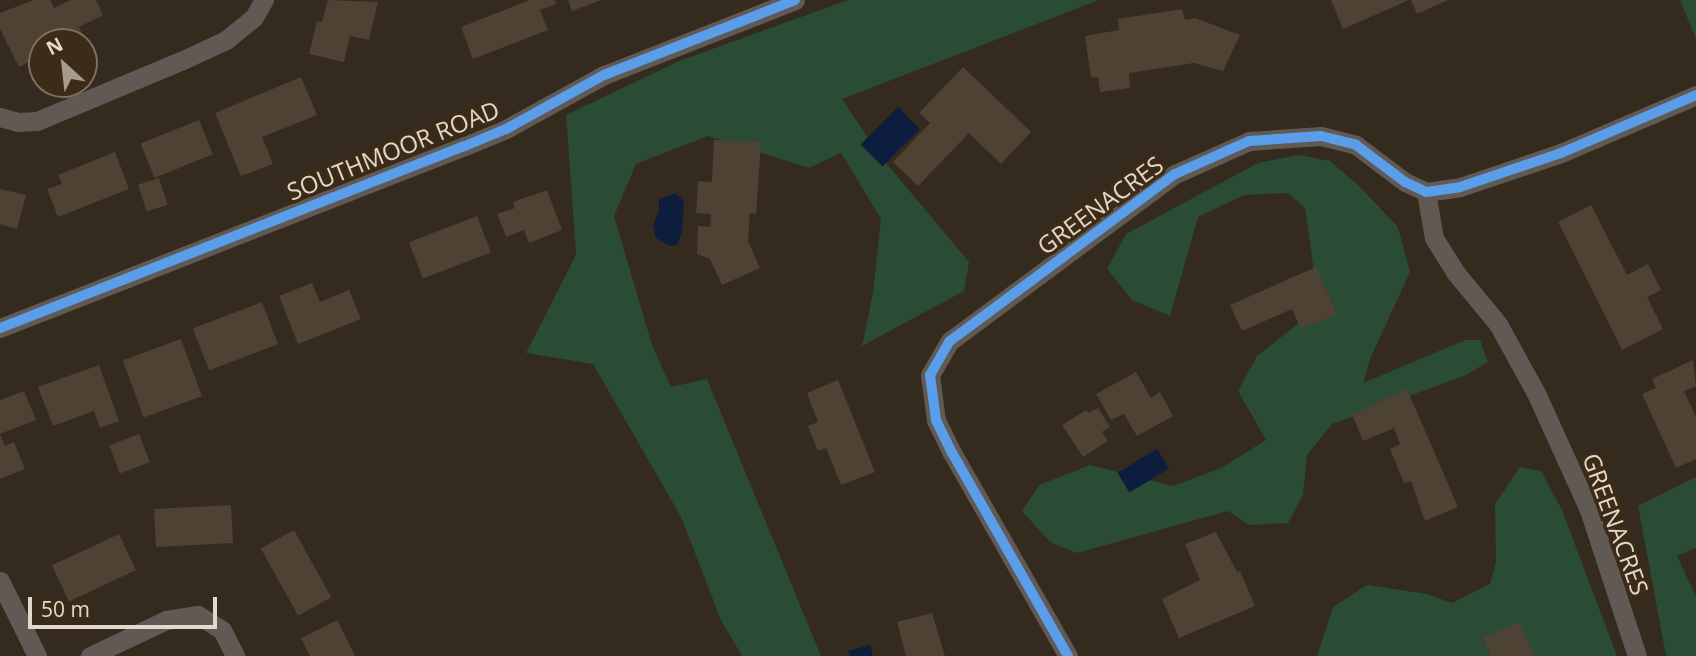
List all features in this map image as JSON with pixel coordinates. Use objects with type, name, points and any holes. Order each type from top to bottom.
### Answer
[{"type":"street","points":[[0,117],[17,122],[37,121],[226,40],[254,17],[264,0]]},
{"type":"street","name":"SOUTHMOOR ROAD","points":[[0,328],[466,146],[506,129],[604,75],[795,0]]},
{"type":"street","points":[[1426,192],[1460,187],[1561,153],[1696,95]]},
{"type":"street","name":"GREENACRES","points":[[1068,656],[952,453],[936,420],[930,375],[950,341],[1175,174],[1249,141],[1321,136],[1356,145],[1405,182],[1426,192],[1434,238],[1455,272],[1498,324],[1536,393],[1589,510],[1637,656]]},
{"type":"street","points":[[0,581],[37,656]]},
{"type":"street","points":[[90,656],[166,620],[198,615],[222,630],[235,656]]},
{"type":"green space","points":[[848,0],[1099,0],[842,99],[881,157],[969,262],[964,291],[862,346],[873,293],[881,219],[841,153],[809,168],[708,136],[636,164],[614,216],[652,345],[671,387],[707,379],[821,656],[742,656],[721,620],[681,517],[593,364],[526,353],[576,255],[566,115],[679,61]]},
{"type":"green space","points":[[1680,0],[1696,0],[1696,39]]},
{"type":"green space","points":[[1298,155],[1330,161],[1359,186],[1398,227],[1410,272],[1370,359],[1363,383],[1465,340],[1480,340],[1488,362],[1464,376],[1332,424],[1307,455],[1303,495],[1288,523],[1249,525],[1228,511],[1077,553],[1050,542],[1022,511],[1039,485],[1090,465],[1173,486],[1221,468],[1266,440],[1238,391],[1257,356],[1319,307],[1305,208],[1288,193],[1244,195],[1198,217],[1170,316],[1132,300],[1107,269],[1126,234],[1258,163]]},
{"type":"green space","points":[[1520,467],[1541,471],[1562,510],[1617,656],[1317,656],[1333,607],[1367,585],[1427,594],[1452,603],[1490,584],[1496,562],[1495,504]]},
{"type":"green space","points":[[1696,477],[1696,548],[1677,556],[1696,596],[1696,656],[1666,656],[1638,506]]},
{"type":"water","points":[[898,107],[920,129],[882,166],[861,144]]},
{"type":"water","points":[[676,193],[684,202],[682,232],[677,245],[670,246],[656,238],[653,225],[659,210],[659,199]]},
{"type":"water","points":[[1157,449],[1169,469],[1129,492],[1118,473]]},
{"type":"water","points":[[870,645],[873,656],[850,656],[848,651]]},
{"type":"building","points":[[34,0],[50,0],[54,8],[71,0],[96,0],[103,15],[79,28],[28,28],[28,62],[19,67],[0,29],[0,13]]},
{"type":"building","points":[[328,0],[378,2],[369,40],[350,36],[344,62],[309,54],[317,21],[322,22]]},
{"type":"building","points":[[530,0],[555,0],[556,4],[540,10],[548,30],[473,59],[461,27]]},
{"type":"building","points":[[568,0],[601,0],[572,11]]},
{"type":"building","points":[[1331,0],[1409,0],[1343,29]]},
{"type":"building","points":[[1411,0],[1448,0],[1417,14]]},
{"type":"building","points":[[1182,9],[1185,20],[1195,18],[1240,35],[1223,71],[1194,63],[1129,73],[1130,88],[1100,92],[1098,77],[1091,78],[1085,36],[1119,30],[1118,19]]},
{"type":"building","points":[[963,67],[1031,132],[1001,164],[969,133],[918,186],[893,162],[930,123],[919,113]]},
{"type":"building","points":[[301,77],[317,115],[262,137],[273,164],[241,176],[215,113]]},
{"type":"building","points":[[199,120],[213,154],[154,178],[141,144]]},
{"type":"building","points":[[714,140],[761,142],[756,214],[750,213],[748,241],[760,268],[722,285],[710,259],[697,254],[698,226],[710,227],[711,214],[696,213],[698,181],[712,182]]},
{"type":"building","points":[[115,152],[129,189],[58,217],[47,189],[62,184],[58,175]]},
{"type":"building","points":[[159,178],[168,205],[147,211],[138,185]]},
{"type":"building","points":[[0,189],[26,195],[17,229],[0,224]]},
{"type":"building","points":[[547,190],[562,230],[529,243],[524,230],[506,237],[497,214],[515,208],[513,202]]},
{"type":"building","points":[[1591,205],[1627,275],[1648,264],[1661,290],[1647,297],[1663,329],[1622,350],[1558,222]]},
{"type":"building","points":[[477,216],[491,252],[423,279],[409,242]]},
{"type":"building","points":[[1316,267],[1337,314],[1301,329],[1292,309],[1242,331],[1230,305]]},
{"type":"building","points":[[312,283],[320,302],[349,290],[361,319],[298,344],[279,296]]},
{"type":"building","points":[[262,302],[278,344],[209,371],[193,329]]},
{"type":"building","points":[[181,339],[202,396],[144,418],[123,360]]},
{"type":"building","points":[[1693,360],[1696,386],[1684,391],[1696,417],[1696,459],[1676,468],[1642,394],[1656,388],[1652,379]]},
{"type":"building","points":[[99,365],[119,421],[100,428],[94,411],[53,426],[38,387]]},
{"type":"building","points":[[1136,372],[1151,398],[1160,392],[1173,416],[1137,436],[1124,414],[1111,420],[1096,394]]},
{"type":"building","points":[[838,380],[875,472],[841,485],[826,448],[818,451],[808,426],[818,422],[807,393]]},
{"type":"building","points":[[1407,389],[1458,507],[1425,521],[1411,481],[1404,483],[1390,449],[1400,444],[1394,428],[1363,441],[1352,414]]},
{"type":"building","points":[[24,391],[36,420],[0,434],[0,400]]},
{"type":"building","points":[[1098,408],[1110,427],[1102,432],[1108,441],[1083,457],[1062,425],[1086,410],[1089,413]]},
{"type":"building","points":[[0,434],[5,446],[14,442],[25,469],[0,479]]},
{"type":"building","points":[[139,434],[150,462],[120,473],[109,445]]},
{"type":"building","points":[[231,505],[233,543],[156,547],[154,509]]},
{"type":"building","points":[[294,530],[331,597],[298,616],[261,548]]},
{"type":"building","points":[[1216,532],[1237,572],[1240,571],[1255,606],[1179,638],[1162,599],[1200,580],[1185,544]]},
{"type":"building","points":[[119,534],[136,570],[69,602],[52,565]]},
{"type":"building","points":[[932,613],[945,656],[906,656],[897,622]]},
{"type":"building","points":[[337,620],[355,656],[310,656],[301,638]]},
{"type":"building","points":[[1519,622],[1534,656],[1491,656],[1483,638]]},
{"type":"cycle path","points":[[0,328],[465,146],[506,129],[604,75],[795,0]]},
{"type":"cycle path","points":[[1068,656],[952,453],[936,420],[930,375],[950,341],[1175,174],[1249,141],[1321,136],[1356,145],[1405,182],[1426,192],[1460,187],[1561,153],[1696,95]]}]
